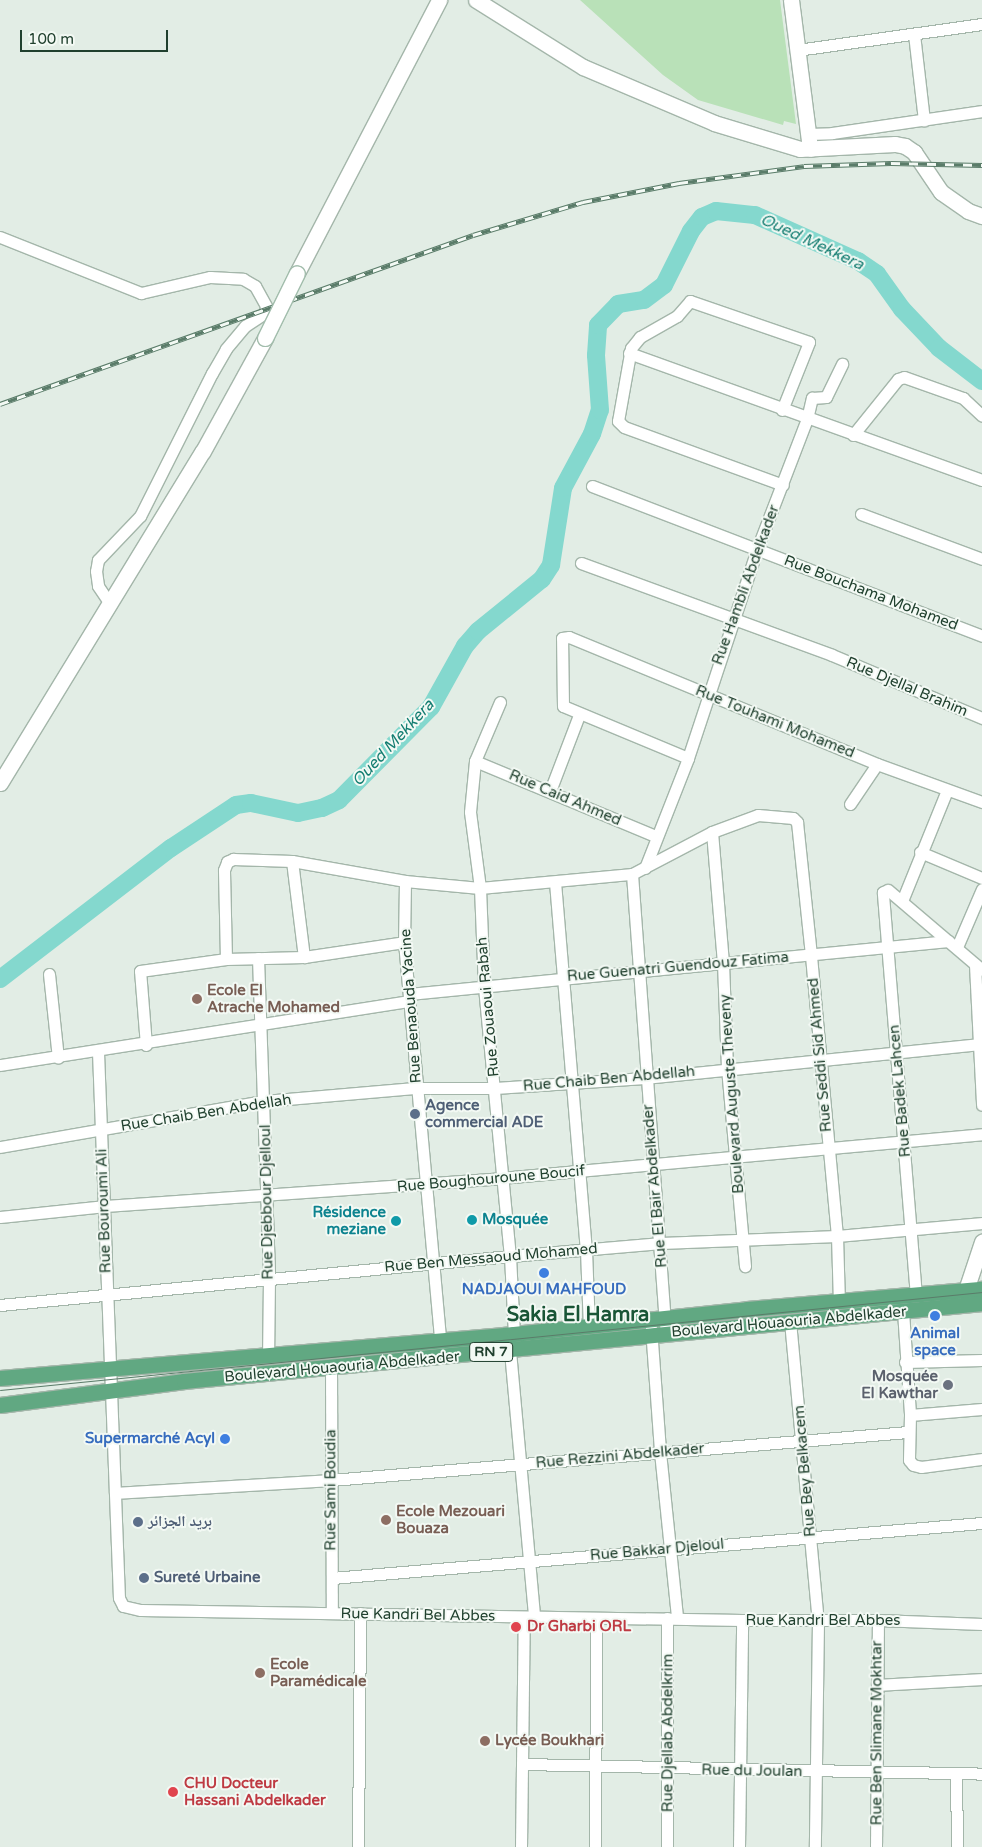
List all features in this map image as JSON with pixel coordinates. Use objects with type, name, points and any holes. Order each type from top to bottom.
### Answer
[{"type":"main road","points":[[0,783],[203,451],[265,338],[439,0]]},
{"type":"main road","points":[[791,0],[810,150]]},
{"type":"main road","points":[[483,2],[583,67],[637,93],[714,123],[810,150],[894,144],[914,152],[941,192],[968,211],[982,216]]},
{"type":"main road","points":[[972,1299],[982,1242]]},
{"type":"main road","name":"Boulevard Houaouria Abdelkader","points":[[0,1378],[589,1327],[790,1321],[903,1311],[972,1299],[982,1289]]},
{"type":"main road","name":"Boulevard Houaouria Abdelkader","points":[[0,1405],[184,1381],[510,1350],[658,1326],[839,1302],[916,1296],[972,1299]]},
{"type":"street","points":[[796,50],[982,24]]},
{"type":"street","points":[[914,34],[924,120]]},
{"type":"street","points":[[808,134],[982,111]]},
{"type":"street","points":[[0,237],[141,293],[210,277],[243,279],[255,286],[266,306],[265,313],[245,326],[216,365],[140,516],[98,560],[96,571],[98,586],[110,604]]},
{"type":"street","points":[[782,410],[809,348],[807,340],[690,301],[677,316],[640,337],[629,353],[620,425],[783,485]]},
{"type":"street","points":[[629,353],[807,419],[982,480]]},
{"type":"street","name":"Rue Hambli Abdelkader","points":[[645,868],[688,758],[757,548],[783,485],[807,419],[812,398],[826,397],[842,364]]},
{"type":"street","points":[[853,435],[898,379],[904,377],[964,398],[982,416]]},
{"type":"street","name":"Rue Bouchama Mohamed","points":[[592,486],[982,636]]},
{"type":"street","points":[[861,514],[982,560]]},
{"type":"street","name":"Rue Djellal Brahim","points":[[581,563],[732,621],[832,655],[982,718]]},
{"type":"street","name":"Rue Touhami Mohamed","points":[[579,715],[561,703],[560,642],[569,637],[876,764],[982,802]]},
{"type":"street","name":"Rue Zouaoui Rabah","points":[[500,702],[476,761],[470,812],[480,888],[484,986],[510,1256],[514,1334]]},
{"type":"street","points":[[550,791],[579,715],[688,758]]},
{"type":"street","name":"Rue Caid Ahmed","points":[[476,761],[656,836]]},
{"type":"street","points":[[850,804],[876,764]]},
{"type":"street","points":[[947,790],[920,852],[902,901],[979,967],[982,1105]]},
{"type":"street","name":"Rue Seddi Sid Ahmed","points":[[712,832],[758,815],[786,815],[797,822],[837,1236],[839,1302]]},
{"type":"street","points":[[226,959],[224,870],[227,862],[246,857],[292,861],[405,881],[480,888],[632,874],[712,832]]},
{"type":"street","name":"Boulevard Auguste Theveny","points":[[712,832],[723,963],[726,1068],[737,1156],[745,1266]]},
{"type":"street","points":[[920,852],[982,878]]},
{"type":"street","points":[[292,861],[304,957]]},
{"type":"street","name":"Rue El Bair Abdelkader","points":[[632,874],[645,1078],[655,1163],[661,1243],[658,1326],[660,1452]]},
{"type":"street","name":"Rue Benaouda Yacine","points":[[405,881],[404,942],[416,1088],[435,1263],[440,1340]]},
{"type":"street","points":[[555,882],[561,977],[586,1250],[589,1327]]},
{"type":"street","points":[[952,944],[982,889]]},
{"type":"street","name":"Rue Badek Lahcen","points":[[902,901],[888,890],[882,895],[912,1229],[916,1296]]},
{"type":"street","points":[[146,1045],[140,971],[226,959],[304,957],[404,942]]},
{"type":"street","name":"Rue Guenatri Guendouz Fatima","points":[[409,998],[484,986],[561,977],[638,973],[888,947],[952,944]]},
{"type":"street","name":"Rue Djebbour Djelloul","points":[[258,958],[267,1196],[268,1356]]},
{"type":"street","points":[[49,974],[58,1058]]},
{"type":"street","points":[[0,1065],[146,1045],[409,998]]},
{"type":"street","name":"Rue Chaib Ben Abdellah","points":[[0,1147],[264,1101],[416,1088],[495,1088],[571,1081],[645,1078],[820,1058],[980,1044]]},
{"type":"street","name":"Rue Bouroumi Ali","points":[[98,1052],[110,1369]]},
{"type":"street","name":"Rue Boughouroune Boucif","points":[[0,1216],[105,1206],[426,1185],[580,1172],[827,1146],[982,1134]]},
{"type":"street","name":"Rue Ben Messaoud Mohamed","points":[[0,1305],[661,1243],[837,1236],[982,1223]]},
{"type":"street","points":[[903,1311],[910,1415],[908,1432],[909,1460],[913,1465],[921,1466],[982,1459]]},
{"type":"street","name":"Rue Bey Belkacem","points":[[790,1321],[803,1443],[818,1621],[815,1847]]},
{"type":"street","points":[[510,1350],[528,1562],[529,1617],[522,1764],[521,1847]]},
{"type":"street","points":[[905,1362],[982,1360]]},
{"type":"street","name":"Rue Sami Boudia","points":[[330,1368],[332,1613]]},
{"type":"street","name":"Rue Kandri Bel Abbes","points":[[110,1369],[119,1598],[123,1606],[131,1609],[596,1618],[878,1620],[982,1624]]},
{"type":"street","points":[[910,1415],[982,1409]]},
{"type":"street","name":"Rue Rezzini Abdelkader","points":[[116,1493],[331,1480],[660,1452],[803,1443],[908,1432]]},
{"type":"street","name":"Rue Djellab Abdelkrim","points":[[660,1452],[672,1618],[667,1847]]},
{"type":"street","name":"Rue Bakkar Djeloul","points":[[332,1578],[982,1522]]},
{"type":"street","points":[[358,1847],[360,1613]]},
{"type":"street","points":[[595,1847],[596,1618]]},
{"type":"street","points":[[739,1847],[742,1620]]},
{"type":"street","name":"Rue Ben Slimane Mokhtar","points":[[876,1847],[878,1620]]},
{"type":"street","points":[[877,1685],[982,1678]]},
{"type":"street","name":"Rue du Joulan","points":[[522,1764],[594,1768],[982,1774]]},
{"type":"street","points":[[956,1774],[957,1847]]},
{"type":"green space","points":[[580,0],[780,0],[796,124],[784,121],[783,125],[698,100],[663,75]]},
{"type":"waterway","name":"Oued Mekkera","points":[[0,979],[171,848],[236,805],[251,803],[298,813],[322,808],[339,800],[431,707],[465,646],[478,631],[542,579],[551,565],[563,488],[592,434],[600,410],[596,355],[598,325],[618,304],[644,300],[664,285],[691,231],[702,217],[716,211],[755,215],[858,261],[877,274],[902,309],[939,348],[982,381]]},
{"type":"tram line","points":[[0,1390],[982,1292]]},
{"type":"railway","points":[[0,404],[473,235],[583,202],[679,183],[804,166],[891,163],[982,165]]},
{"type":"place","name":"Ecole El Atrache Mohamed","points":[[197,999]]},
{"type":"place","name":"Agence commercial ADE","points":[[415,1114]]},
{"type":"place","name":"Mosquée","points":[[472,1220]]},
{"type":"place","name":"Résidence meziane","points":[[396,1221]]},
{"type":"place","name":"NADJAOUI MAHFOUD","points":[[544,1273]]},
{"type":"place","name":"Animal space","points":[[935,1316]]},
{"type":"place","name":"Mosquée El Kawthar","points":[[948,1385]]},
{"type":"place","name":"Supermarché Acyl","points":[[225,1439]]},
{"type":"place","name":"Ecole Mezouari Bouaza","points":[[386,1520]]},
{"type":"place","name":"بريد الجزائر","points":[[138,1522]]},
{"type":"place","name":"Sureté Urbaine","points":[[144,1578]]},
{"type":"place","name":"Dr Gharbi ORL","points":[[516,1627]]},
{"type":"place","name":"Ecole Paramédicale","points":[[260,1673]]},
{"type":"place","name":"Lycée Boukhari","points":[[485,1741]]},
{"type":"place","name":"CHU Docteur Hassani Abdelkader","points":[[173,1792]]},
{"type":"district","name":"Sakia El Hamra","points":[[578,1315]]}]
